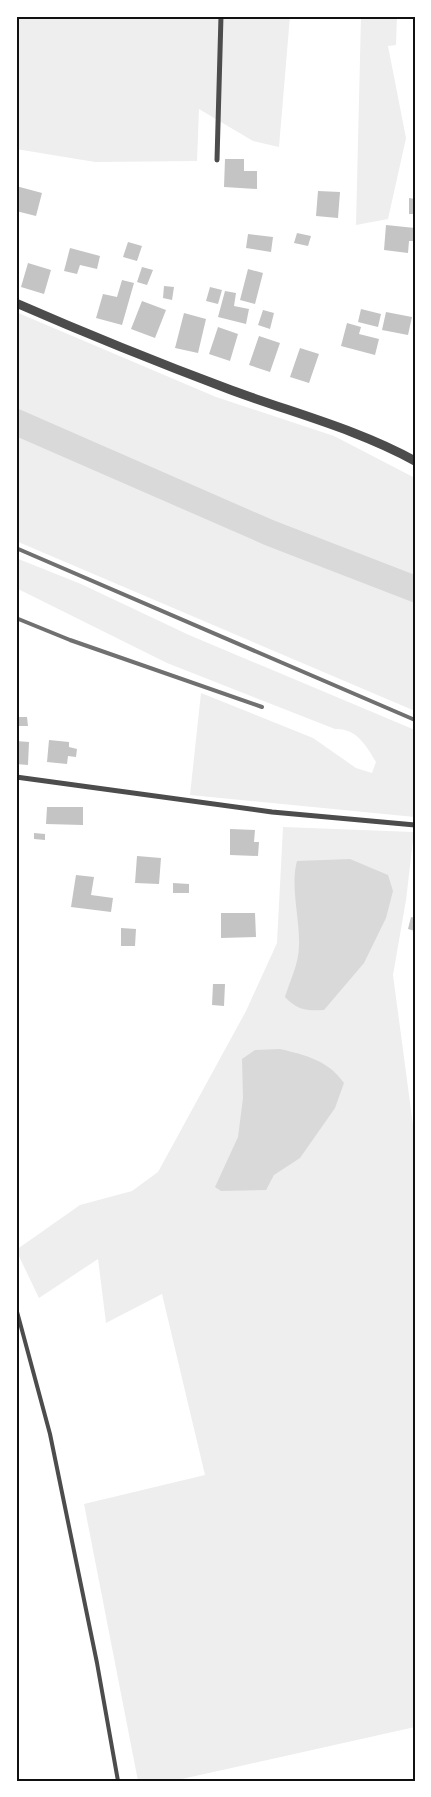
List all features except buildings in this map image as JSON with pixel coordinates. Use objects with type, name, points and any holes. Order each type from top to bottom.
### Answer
[{"type":"street","points":[[217,160],[221,16]]},
{"type":"street","points":[[16,303],[190,375],[326,421],[414,457]]},
{"type":"street","points":[[16,777],[272,812],[415,825]]},
{"type":"lane","points":[[16,1308],[50,1434],[97,1663],[118,1781]]},
{"type":"shaded area","points":[[16,16],[290,16],[279,147],[253,141],[199,109],[197,161],[95,162],[16,149]]},
{"type":"shaded area","points":[[361,16],[397,16],[396,45],[388,46],[406,138],[388,219],[356,225]]},
{"type":"shaded area","points":[[16,312],[216,397],[334,436],[415,478],[415,583],[273,529],[16,415]]},
{"type":"shaded area","points":[[16,426],[271,539],[415,594],[415,711],[16,541]]},
{"type":"shaded area","points":[[16,558],[81,584],[189,635],[415,730],[415,817],[190,795],[201,693],[313,738],[356,768],[372,773],[376,762],[360,739],[349,731],[335,729],[167,663],[16,588]]},
{"type":"shaded area","points":[[283,827],[414,832],[406,900],[393,975],[415,1140],[415,1727],[173,1781],[138,1781],[84,1504],[205,1475],[162,1294],[106,1323],[98,1259],[39,1298],[16,1250],[80,1205],[132,1191],[158,1172],[246,1011],[277,943]]},
{"type":"shaded area","points":[[350,859],[388,875],[393,891],[386,918],[364,963],[324,1010],[303,1009],[294,1005],[285,997],[299,952],[294,881],[297,861]]},
{"type":"shaded area","points":[[280,1049],[315,1060],[338,1075],[344,1083],[335,1108],[300,1158],[274,1175],[266,1190],[221,1191],[215,1187],[238,1137],[243,1098],[242,1059],[255,1050]]},
{"type":"waterway","points":[[16,422],[270,533],[415,589]]},
{"type":"railway","points":[[16,548],[415,720]]},
{"type":"railway","points":[[16,618],[70,640],[262,707]]}]
